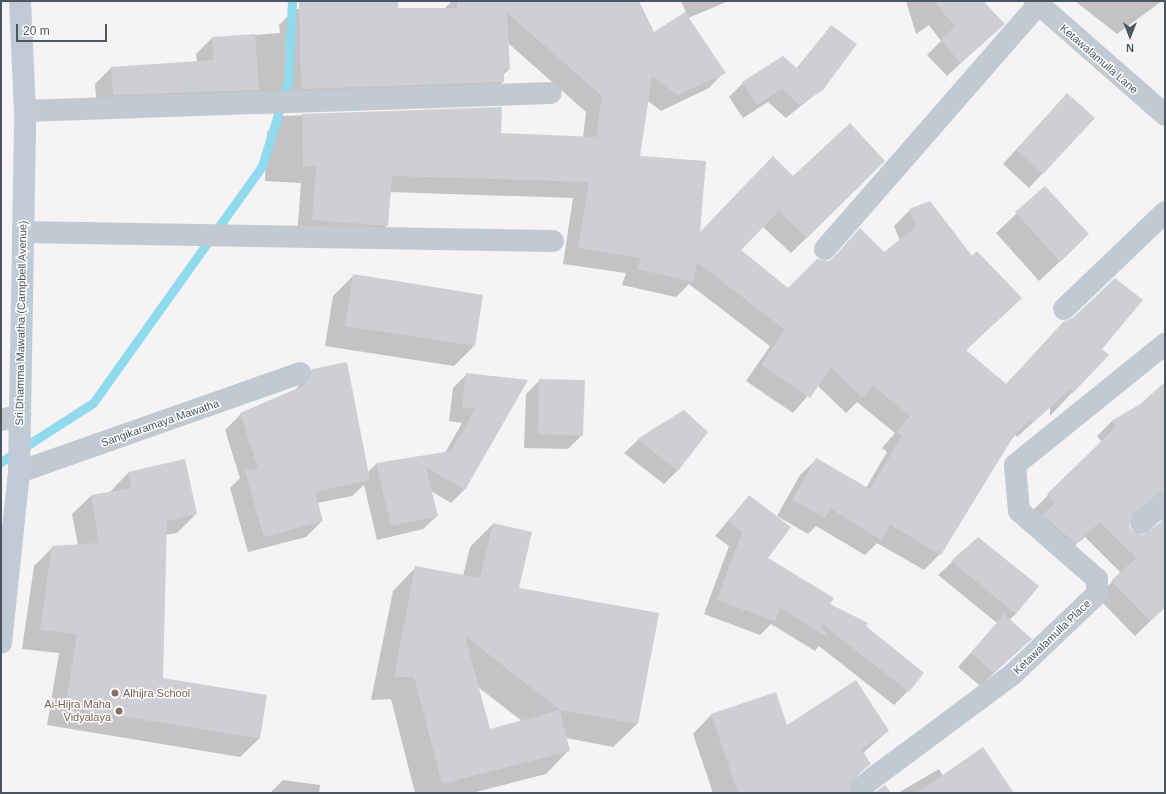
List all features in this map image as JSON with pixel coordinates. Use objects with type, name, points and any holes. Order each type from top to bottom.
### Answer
[{"type":"main road","name":"Sri Dhamma Mawatha (Campbell Avenue)","points":[[1,643],[19,469],[19,439],[10,418],[23,232],[25,111],[20,1]]},
{"type":"street","points":[[825,249],[1037,3]]},
{"type":"street","name":"Ketawalamulla Lane","points":[[1037,3],[1164,113]]},
{"type":"street","points":[[25,111],[551,93]]},
{"type":"street","points":[[1064,309],[1165,212]]},
{"type":"street","points":[[23,232],[200,237],[553,241]]},
{"type":"street","name":"Ketawalamulla Place","points":[[863,793],[860,788],[1012,675],[1097,594],[1097,579],[1019,511],[1015,465],[1165,344]]},
{"type":"street","name":"Sangikaramaya Mawatha","points":[[19,469],[300,373]]},
{"type":"street","points":[[1141,523],[1165,502]]},
{"type":"building","points":[[299,1],[398,1],[398,8],[457,8],[457,1],[639,1],[654,32],[685,12],[726,73],[678,95],[652,77],[640,156],[706,161],[700,232],[773,156],[793,176],[850,123],[885,161],[807,238],[779,211],[741,250],[788,288],[817,259],[829,261],[834,257],[860,228],[884,252],[916,227],[909,209],[930,201],[972,256],[977,251],[1022,298],[966,350],[1006,384],[1064,321],[1073,318],[1115,278],[1143,300],[1102,349],[1109,355],[1073,393],[1070,389],[1034,422],[1030,419],[1011,440],[941,555],[890,525],[881,540],[831,509],[825,518],[792,500],[816,458],[870,489],[902,436],[897,432],[910,416],[873,386],[862,398],[831,367],[810,398],[761,365],[785,330],[697,262],[693,282],[637,269],[641,258],[578,248],[589,182],[392,176],[388,226],[312,220],[316,167],[303,166],[302,114],[502,107],[501,133],[596,137],[602,96],[507,13],[510,69],[504,69],[504,82],[301,89]]},
{"type":"building","points":[[934,1],[983,1],[1005,24],[961,63],[940,40],[955,27]]},
{"type":"building","points":[[831,25],[857,44],[823,90],[800,105],[782,89],[757,105],[742,82],[783,56],[798,69]]},
{"type":"building","points":[[255,34],[259,90],[113,95],[111,67],[213,60],[212,37]]},
{"type":"building","points":[[1067,93],[1095,118],[1043,174],[1016,150]]},
{"type":"building","points":[[1045,186],[1089,234],[1060,262],[1015,212]]},
{"type":"building","points":[[353,274],[483,295],[475,346],[345,326]]},
{"type":"building","points":[[347,362],[370,480],[315,492],[323,521],[264,537],[245,471],[258,468],[240,413],[305,385],[312,369]]},
{"type":"building","points":[[466,373],[528,380],[465,490],[426,467],[438,516],[391,526],[376,463],[451,451],[475,409],[462,408]]},
{"type":"building","points":[[539,379],[585,380],[583,436],[538,434]]},
{"type":"building","points":[[1165,382],[1165,490],[1133,514],[1129,525],[1132,531],[1143,535],[1165,519],[1165,608],[1150,621],[1111,581],[1136,558],[1100,522],[1076,544],[1042,515],[1055,503],[1047,494],[1117,426],[1111,421],[1139,405]]},
{"type":"building","points":[[684,410],[708,432],[678,471],[637,439]]},
{"type":"building","points":[[185,459],[197,514],[167,521],[163,678],[267,695],[260,739],[65,707],[77,634],[40,630],[52,546],[99,543],[91,495],[131,488],[128,472]]},
{"type":"building","points":[[749,495],[791,527],[768,558],[834,598],[830,604],[868,623],[866,626],[924,673],[909,692],[818,621],[829,638],[780,608],[775,621],[717,600],[742,532],[728,522]]},
{"type":"building","points":[[493,523],[532,532],[519,588],[659,613],[638,724],[560,710],[570,751],[442,784],[414,677],[394,677],[415,566],[480,578]],"holes":[[[465,636],[560,710],[490,729]]]},
{"type":"building","points":[[978,537],[1039,586],[1016,614],[951,561]]},
{"type":"building","points":[[1004,614],[1032,639],[994,673],[971,653]]},
{"type":"building","points":[[856,680],[889,731],[861,749],[871,764],[853,777],[850,793],[738,793],[711,714],[776,692],[787,725]]},
{"type":"building","points":[[983,747],[1014,793],[917,793]]},
{"type":"building","points":[[885,785],[891,793],[875,793],[875,792]]},
{"type":"waterway","points":[[1,462],[93,403],[262,166],[288,82],[292,1]]},
{"type":"place","name":"Alhijra School","points":[[115,693]]},
{"type":"place","name":"Ai-Hijra Maha Vidyalaya","points":[[119,711]]}]
